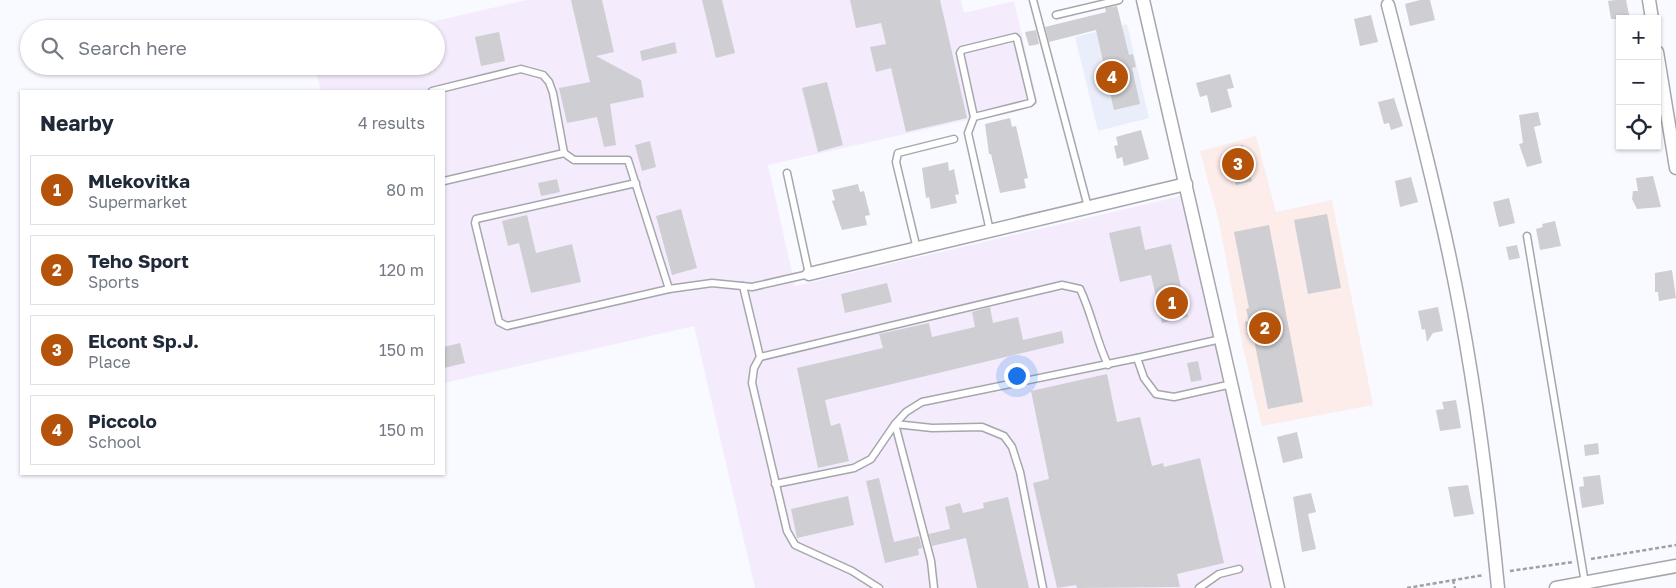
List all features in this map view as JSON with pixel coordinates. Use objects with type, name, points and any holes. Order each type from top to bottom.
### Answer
[{"type":"street","points":[[1143,0],[1233,384],[1278,588]]},
{"type":"street","points":[[1649,0],[1651,15]]},
{"type":"street","points":[[1388,5],[1441,215],[1465,339],[1485,464],[1498,588]]},
{"type":"street","points":[[1658,60],[1676,168]]},
{"type":"street","points":[[809,274],[1186,184]]},
{"type":"street","points":[[1556,588],[1676,566]]},
{"type":"lane","points":[[1033,0],[1088,207]]},
{"type":"lane","points":[[1056,15],[1119,0]]},
{"type":"lane","points":[[974,117],[1022,106],[1032,100],[1018,39],[1015,37],[962,50],[960,53],[974,117],[968,133],[990,231]]},
{"type":"lane","points":[[436,90],[521,70],[542,75],[549,82],[553,94],[564,153],[574,160],[628,160],[669,289]]},
{"type":"lane","points":[[916,249],[896,162],[898,153],[954,138]]},
{"type":"lane","points":[[445,182],[564,153]]},
{"type":"lane","points":[[636,183],[476,219],[474,223],[499,322],[507,326],[669,289],[712,283],[752,287],[809,274],[787,173]]},
{"type":"lane","points":[[1527,236],[1585,583]]},
{"type":"lane","points":[[760,357],[1062,285],[1080,289],[1090,308],[1098,344],[1108,364]]},
{"type":"lane","points":[[743,286],[760,357],[754,368],[752,384],[787,532],[795,544],[852,571],[879,588]]},
{"type":"lane","points":[[775,484],[854,468],[871,459],[895,424],[906,412],[922,402],[1137,358],[1222,338]]},
{"type":"lane","points":[[1137,358],[1144,378],[1156,394],[1174,397],[1233,384]]},
{"type":"lane","points":[[895,424],[931,561],[934,588]]},
{"type":"lane","points":[[895,424],[932,428],[982,427],[1004,436],[1012,447],[1020,472],[1043,588]]},
{"type":"lane","points":[[1199,588],[1219,574],[1239,569]]},
{"type":"path","points":[[1407,588],[1676,545]]},
{"type":"path","points":[[1453,580],[1455,588]]},
{"type":"shaded area","points":[[526,0],[961,0],[964,13],[1014,1],[1038,104],[768,165],[795,286],[1181,196],[1272,588],[755,588],[694,326],[445,383],[445,90],[321,90],[317,75],[445,75],[445,20],[440,20]]},
{"type":"shaded area","points":[[1127,24],[1149,118],[1098,131],[1075,37]]},
{"type":"shaded area","points":[[1256,136],[1276,212],[1332,200],[1373,405],[1262,426],[1243,348],[1219,222],[1200,151]]},
{"type":"building","points":[[571,0],[602,0],[614,52],[596,56],[641,80],[644,97],[610,104],[616,145],[604,147],[597,117],[567,123],[559,88],[590,82]]},
{"type":"building","points":[[702,0],[722,0],[735,53],[716,58]]},
{"type":"building","points":[[850,0],[940,0],[967,118],[906,132],[891,68],[876,72],[870,47],[886,44],[881,23],[856,28]]},
{"type":"building","points":[[1420,0],[1430,0],[1435,20],[1410,26],[1405,4]]},
{"type":"building","points":[[1626,0],[1629,15],[1616,15],[1616,19],[1611,19],[1608,1]]},
{"type":"building","points":[[1117,6],[1129,55],[1133,54],[1136,67],[1132,68],[1140,104],[1114,110],[1096,30],[1049,42],[1045,27],[1106,12],[1105,8]]},
{"type":"building","points":[[1371,15],[1378,42],[1360,46],[1354,19]]},
{"type":"building","points":[[1036,30],[1039,44],[1029,46],[1025,32]]},
{"type":"building","points":[[499,32],[505,61],[481,66],[475,37]]},
{"type":"building","points":[[675,42],[677,53],[642,61],[640,51]]},
{"type":"building","points":[[1230,74],[1234,88],[1227,89],[1232,107],[1211,113],[1207,95],[1200,97],[1196,83]]},
{"type":"building","points":[[827,82],[843,145],[818,152],[802,88]]},
{"type":"building","points":[[1394,98],[1403,126],[1391,130],[1389,123],[1384,124],[1378,102]]},
{"type":"building","points":[[1538,112],[1541,125],[1534,127],[1542,163],[1527,167],[1519,144],[1523,143],[1519,115]]},
{"type":"building","points":[[1010,118],[1012,127],[1016,126],[1028,178],[1024,179],[1026,188],[1000,193],[991,154],[989,154],[985,124]]},
{"type":"building","points":[[1141,130],[1149,159],[1124,166],[1122,157],[1117,159],[1114,146],[1118,145],[1116,137]]},
{"type":"building","points":[[650,141],[656,167],[642,171],[635,145]]},
{"type":"building","points":[[1243,145],[1252,181],[1236,185],[1226,158],[1228,157],[1226,150]]},
{"type":"building","points":[[948,162],[949,171],[954,169],[959,194],[955,195],[957,203],[931,209],[929,197],[926,198],[922,168]]},
{"type":"building","points":[[1653,176],[1661,207],[1637,209],[1632,199],[1633,191],[1638,191],[1636,178]]},
{"type":"building","points":[[1411,177],[1418,202],[1400,207],[1395,181]]},
{"type":"building","points":[[557,179],[560,192],[541,196],[538,183]]},
{"type":"building","points":[[858,184],[860,192],[864,191],[870,215],[865,216],[867,225],[842,230],[832,201],[835,200],[832,190]]},
{"type":"building","points":[[1509,198],[1515,223],[1499,227],[1493,202]]},
{"type":"building","points":[[681,209],[697,268],[672,275],[656,216]]},
{"type":"building","points":[[1327,214],[1341,288],[1308,294],[1294,220]]},
{"type":"building","points":[[527,215],[536,253],[572,244],[581,282],[531,293],[519,243],[508,246],[502,221]]},
{"type":"building","points":[[1555,221],[1561,246],[1540,250],[1536,229],[1543,227],[1542,224]]},
{"type":"building","points":[[1269,225],[1303,402],[1268,409],[1253,335],[1248,336],[1245,322],[1249,321],[1246,309],[1249,308],[1234,232]]},
{"type":"building","points":[[1140,226],[1145,250],[1171,244],[1188,317],[1162,323],[1151,275],[1120,282],[1109,233]]},
{"type":"building","points":[[1517,245],[1520,258],[1509,260],[1506,247]]},
{"type":"building","points":[[1672,270],[1676,298],[1659,301],[1658,292],[1655,292],[1655,273]]},
{"type":"building","points":[[887,283],[892,302],[845,313],[841,294]]},
{"type":"building","points":[[990,307],[993,323],[1018,317],[1023,340],[1062,331],[1064,343],[825,400],[831,426],[840,423],[849,461],[818,468],[797,368],[883,348],[879,334],[929,323],[932,337],[975,327],[972,312]]},
{"type":"building","points":[[1438,307],[1443,331],[1433,333],[1427,342],[1425,329],[1422,330],[1418,311]]},
{"type":"building","points":[[460,343],[465,363],[445,368],[445,347]]},
{"type":"building","points":[[1198,361],[1202,380],[1191,382],[1187,363]]},
{"type":"building","points":[[1107,374],[1117,422],[1140,417],[1152,466],[1163,463],[1164,467],[1200,458],[1224,563],[1177,574],[1180,587],[1077,588],[1076,585],[1057,588],[1033,483],[1049,479],[1031,391]]},
{"type":"building","points":[[1456,400],[1461,428],[1440,431],[1436,410],[1444,409],[1442,402]]},
{"type":"building","points":[[1297,432],[1303,458],[1283,463],[1277,437]]},
{"type":"building","points":[[1598,443],[1599,454],[1585,456],[1584,445]]},
{"type":"building","points":[[1600,475],[1604,504],[1582,508],[1579,487],[1584,486],[1583,477]]},
{"type":"building","points":[[879,478],[894,542],[919,536],[922,548],[918,549],[919,555],[885,563],[866,481]]},
{"type":"building","points":[[1468,485],[1474,514],[1454,517],[1448,487]]},
{"type":"building","points":[[1311,493],[1316,512],[1308,514],[1316,549],[1302,552],[1293,497]]},
{"type":"building","points":[[848,496],[854,525],[797,538],[791,509]]},
{"type":"building","points":[[1008,497],[1029,588],[977,588],[966,538],[932,546],[929,534],[950,529],[945,507],[960,503],[963,513],[984,508],[983,503]]},
{"type":"place","name":"Piccolo","points":[[1112,77]]},
{"type":"place","name":"Elcont Sp.J.","points":[[1238,164]]},
{"type":"place","name":"Mlekovitka","points":[[1172,303]]},
{"type":"place","name":"Teho Sport","points":[[1265,328]]}]
